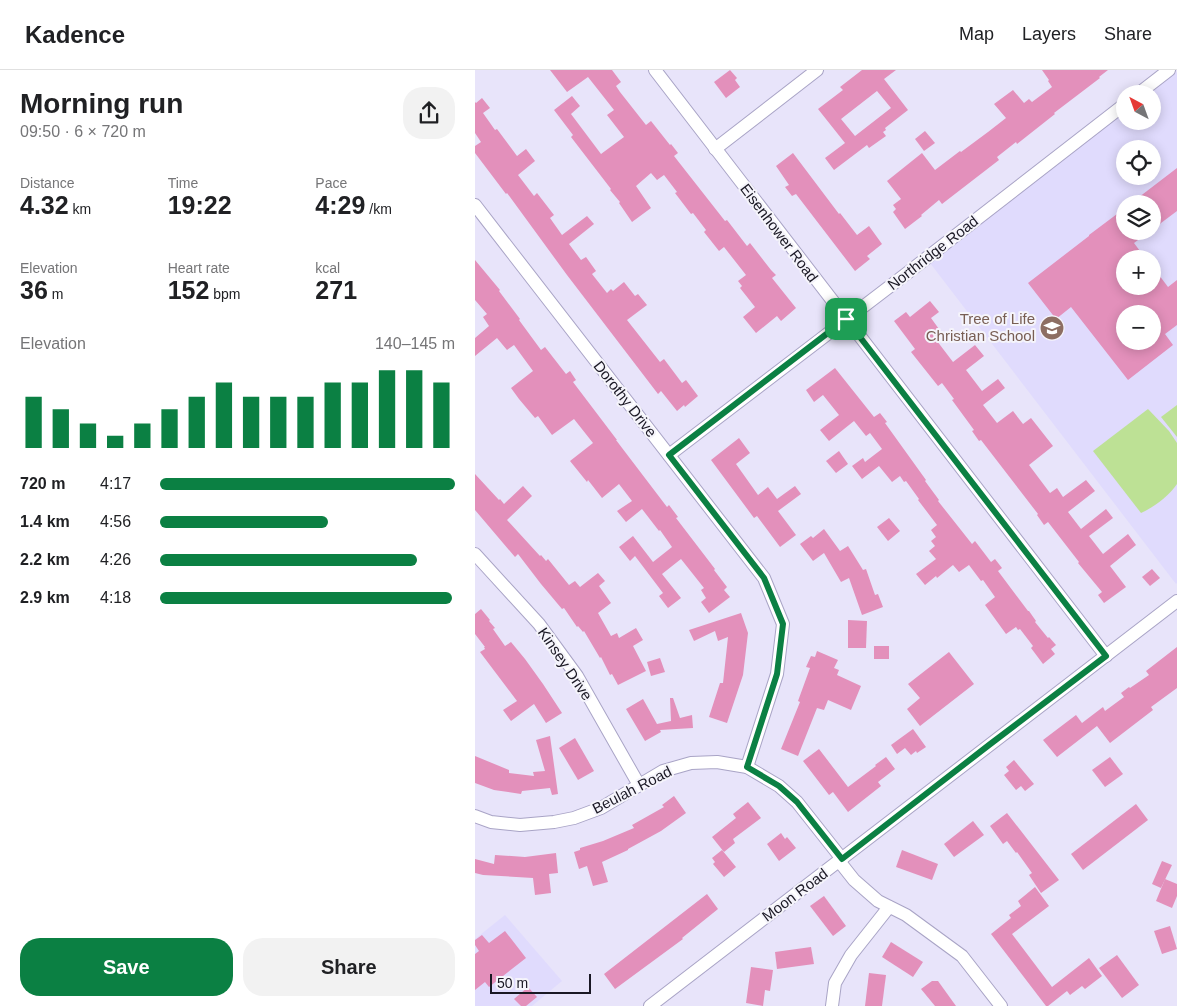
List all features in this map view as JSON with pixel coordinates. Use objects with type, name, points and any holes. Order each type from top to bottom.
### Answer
[{"type":"street","name":"Eisenhower Road","points":[[655,70],[1106,656]]},
{"type":"street","points":[[715,149],[817,70]]},
{"type":"street","points":[[1150,85],[1169,70]]},
{"type":"street","name":"Northridge Road","points":[[669,455],[907,274],[1116,111]]},
{"type":"street","name":"Dorothy Drive","points":[[475,205],[764,578],[783,624],[777,674],[747,767]]},
{"type":"street","name":"Kinsey Drive","points":[[475,554],[539,624],[577,676],[639,785]]},
{"type":"street","name":"Moon Road","points":[[650,1006],[1177,601]]},
{"type":"street","name":"Beulah Road","points":[[475,816],[491,822],[520,825],[554,822],[573,818],[601,808],[663,771],[691,763],[717,762],[747,767],[779,786],[797,802],[854,880],[878,902],[906,915],[962,956],[1001,1006]]},
{"type":"street","points":[[832,1006],[835,983],[851,955],[889,907]]},
{"type":"shaded area","name":"Tree of Life Christian School","points":[[1177,72],[1176,584],[930,263],[1116,119],[1116,130],[1161,130],[1160,85]]},
{"type":"shaded area","points":[[505,915],[562,981],[532,1006],[475,1006],[475,939]]},
{"type":"green space","points":[[1177,405],[1177,437],[1161,417]]},
{"type":"green space","points":[[1148,409],[1169,431],[1177,443],[1177,484],[1161,501],[1141,513],[1093,451]]},
{"type":"building","points":[[550,70],[612,70],[621,82],[616,86],[620,92],[646,125],[651,121],[671,144],[678,153],[674,156],[725,221],[727,220],[747,246],[750,243],[776,275],[772,278],[796,308],[781,321],[777,316],[756,333],[743,317],[755,307],[740,288],[742,286],[738,281],[746,275],[724,247],[719,251],[704,232],[706,230],[693,213],[691,214],[664,175],[657,180],[651,173],[636,186],[651,208],[632,222],[611,189],[571,137],[573,135],[554,110],[572,96],[580,106],[571,114],[601,154],[624,137],[607,115],[614,110],[588,77],[567,92]]},
{"type":"building","points":[[730,70],[737,78],[735,80],[740,87],[726,98],[714,82]]},
{"type":"building","points":[[862,70],[896,70],[884,79],[908,110],[885,128],[886,130],[883,132],[886,136],[869,148],[867,145],[834,170],[825,158],[845,143],[818,109],[843,90],[840,87]],"holes":[[[877,91],[891,108],[855,136],[841,119]]]},
{"type":"building","points":[[1042,70],[1108,70],[1017,144],[1016,142],[997,157],[999,160],[942,204],[939,200],[905,229],[893,212],[896,209],[893,205],[901,199],[887,181],[922,153],[935,170],[961,152],[1006,118],[994,104],[1013,90],[1024,103],[1029,99],[1032,102],[1052,87]]},
{"type":"building","points":[[482,98],[490,108],[483,113],[495,130],[497,129],[517,156],[526,149],[535,161],[518,175],[534,196],[537,193],[554,215],[550,218],[562,235],[587,216],[594,224],[569,244],[581,260],[586,257],[596,271],[592,274],[607,293],[611,289],[613,291],[624,282],[635,296],[638,294],[647,305],[627,320],[660,362],[664,359],[682,383],[686,380],[698,396],[685,407],[684,405],[677,411],[661,391],[658,394],[475,153],[475,146],[481,142],[475,133],[475,102]]},
{"type":"building","points":[[925,131],[935,143],[924,151],[915,139]]},
{"type":"building","points":[[793,153],[857,235],[869,226],[882,244],[867,256],[870,259],[855,271],[796,194],[792,196],[785,187],[789,185],[776,166]]},
{"type":"building","points":[[1177,168],[1177,211],[1161,223],[1161,195],[1142,195],[1155,185],[1161,185],[1161,180]]},
{"type":"building","points":[[1116,215],[1116,240],[1138,240],[1134,243],[1139,250],[1116,250],[1116,295],[1161,295],[1161,278],[1168,287],[1177,280],[1177,325],[1165,334],[1173,345],[1128,380],[1071,307],[1056,319],[1028,283]]},
{"type":"building","points":[[475,260],[500,290],[541,350],[545,347],[566,374],[570,371],[576,380],[573,382],[667,507],[669,505],[678,517],[676,518],[727,587],[724,590],[730,597],[709,613],[701,602],[706,598],[701,590],[704,588],[681,559],[662,574],[681,598],[668,608],[659,596],[663,593],[635,556],[630,561],[619,547],[633,536],[653,562],[672,547],[642,509],[626,522],[617,511],[632,501],[619,484],[602,498],[570,461],[593,443],[574,419],[552,435],[538,416],[535,418],[519,399],[511,388],[533,371],[514,345],[507,350],[497,338],[475,356],[475,338],[489,326],[483,317],[487,314],[475,300]]},
{"type":"building","points":[[930,301],[939,312],[931,318],[944,336],[937,341],[953,362],[975,345],[984,356],[966,370],[982,391],[998,379],[1005,388],[983,405],[997,423],[1013,411],[1023,424],[1031,418],[1053,446],[1029,465],[1050,493],[1057,488],[1063,497],[1086,480],[1095,491],[1068,512],[1081,529],[1106,509],[1113,518],[1089,536],[1103,554],[1128,534],[1136,545],[1110,566],[1126,587],[1104,603],[1098,595],[1102,592],[1048,522],[1044,525],[1038,514],[981,440],[979,441],[972,431],[974,430],[942,383],[938,386],[911,352],[915,349],[894,321],[906,312],[910,317]]},
{"type":"building","points":[[835,368],[874,417],[880,413],[887,422],[885,423],[926,480],[938,501],[972,544],[975,541],[991,562],[995,559],[1002,568],[998,571],[1029,611],[1035,622],[1056,645],[1051,649],[1055,654],[1043,664],[1031,648],[1033,646],[1020,629],[1018,630],[1016,627],[1006,634],[985,605],[995,597],[969,565],[959,572],[953,565],[925,585],[916,574],[936,559],[929,551],[935,546],[931,541],[936,537],[931,530],[937,525],[906,481],[904,482],[900,476],[892,482],[879,466],[862,479],[852,466],[863,458],[865,462],[882,449],[870,433],[866,436],[854,421],[829,441],[820,430],[839,415],[823,395],[814,402],[806,390]]},
{"type":"building","points":[[739,438],[750,453],[736,464],[758,495],[768,487],[777,499],[795,486],[801,494],[778,511],[796,535],[780,547],[757,516],[754,518],[711,460]]},
{"type":"building","points":[[839,451],[848,464],[836,473],[826,461]]},
{"type":"building","points":[[475,474],[504,504],[523,486],[532,496],[507,520],[540,556],[546,561],[548,559],[569,585],[575,581],[580,587],[598,573],[605,581],[599,586],[611,603],[598,613],[611,636],[617,633],[619,638],[636,628],[643,640],[633,646],[646,671],[618,685],[584,631],[577,627],[564,608],[562,609],[518,554],[515,557],[475,510]]},
{"type":"building","points":[[889,518],[900,531],[888,541],[877,527]]},
{"type":"building","points":[[824,529],[840,551],[848,546],[863,570],[866,569],[875,595],[878,594],[883,607],[862,615],[849,578],[841,582],[824,553],[813,561],[800,544],[811,536],[813,538]]},
{"type":"building","points":[[1152,569],[1160,578],[1150,586],[1142,577]]},
{"type":"building","points":[[481,609],[490,620],[495,628],[493,629],[505,646],[511,642],[525,659],[562,713],[546,723],[534,704],[511,721],[503,710],[517,701],[480,652],[485,647],[475,634],[475,614]]},
{"type":"building","points":[[741,613],[748,633],[743,675],[727,723],[709,717],[720,683],[723,683],[728,637],[718,641],[715,631],[694,641],[689,630]]},
{"type":"building","points":[[848,620],[867,621],[866,648],[848,648]]},
{"type":"building","points":[[874,646],[889,646],[889,659],[874,659]]},
{"type":"building","points":[[1177,647],[1177,688],[1151,707],[1153,710],[1110,743],[1097,726],[1057,757],[1043,740],[1076,715],[1082,723],[1103,707],[1105,711],[1124,697],[1121,693],[1149,675],[1146,671]]},
{"type":"building","points":[[817,651],[838,660],[834,668],[839,670],[837,675],[861,686],[851,710],[828,700],[824,710],[817,708],[798,756],[781,749],[800,702],[798,701],[810,668],[806,667],[811,656],[815,657]]},
{"type":"building","points":[[949,652],[974,684],[920,726],[907,709],[920,698],[908,684]]},
{"type":"building","points":[[660,658],[665,672],[651,676],[647,662]]},
{"type":"building","points":[[670,698],[673,698],[680,718],[692,715],[693,728],[660,730],[661,732],[645,741],[626,709],[643,699],[657,724],[671,721]]},
{"type":"building","points":[[913,729],[926,747],[911,755],[905,748],[897,754],[891,745]]},
{"type":"building","points":[[550,736],[558,794],[552,795],[550,788],[522,791],[521,794],[494,790],[475,783],[475,756],[509,770],[509,773],[534,776],[533,772],[545,771],[536,740]]},
{"type":"building","points":[[575,738],[594,771],[578,780],[559,748]]},
{"type":"building","points":[[819,749],[848,787],[886,757],[895,769],[878,782],[881,786],[848,812],[833,792],[829,795],[803,761]]},
{"type":"building","points":[[1110,757],[1123,774],[1105,787],[1092,770]]},
{"type":"building","points":[[1014,760],[1034,784],[1025,791],[1021,786],[1016,790],[1004,775],[1009,771],[1006,767]]},
{"type":"building","points":[[674,796],[686,813],[661,831],[602,862],[608,882],[593,886],[587,866],[579,869],[574,852],[634,828],[632,825],[664,807],[662,805]]},
{"type":"building","points":[[748,802],[761,818],[733,839],[735,843],[724,852],[712,837],[736,818],[733,814]]},
{"type":"building","points":[[1136,804],[1148,820],[1083,870],[1071,854]]},
{"type":"building","points":[[1007,813],[1059,880],[1041,893],[1029,875],[1032,873],[1017,852],[1007,841],[1003,844],[990,826]]},
{"type":"building","points":[[973,821],[984,835],[954,857],[944,844]]},
{"type":"building","points":[[781,833],[796,848],[779,861],[767,844]]},
{"type":"building","points":[[722,850],[736,867],[724,877],[713,864],[715,862],[712,858]]},
{"type":"building","points":[[902,850],[938,864],[932,880],[896,867]]},
{"type":"building","points":[[556,853],[558,873],[549,874],[551,893],[535,895],[533,878],[475,873],[475,859],[494,864],[495,855],[525,857]]},
{"type":"building","points":[[1162,861],[1172,865],[1161,888],[1152,884]]},
{"type":"building","points":[[1165,879],[1177,884],[1177,896],[1172,908],[1156,901]]},
{"type":"building","points":[[1035,887],[1049,906],[1012,934],[1052,987],[1089,958],[1102,976],[1085,989],[1082,986],[1070,995],[1067,991],[1048,1006],[1046,1006],[991,934],[1011,918],[1009,915],[1021,906],[1018,901]]},
{"type":"building","points":[[707,894],[718,909],[683,939],[615,989],[604,974]]},
{"type":"building","points":[[824,896],[846,926],[833,936],[810,906]]},
{"type":"building","points":[[1170,926],[1177,949],[1162,954],[1154,931]]},
{"type":"building","points":[[505,931],[526,958],[489,987],[485,982],[475,990],[475,954],[479,951],[475,945],[475,940],[482,935],[489,943]]},
{"type":"building","points":[[891,942],[923,962],[913,977],[882,957]]},
{"type":"building","points":[[811,947],[814,964],[777,969],[775,952]]},
{"type":"building","points":[[1117,955],[1139,985],[1122,998],[1099,968]]},
{"type":"building","points":[[751,967],[773,970],[770,991],[765,990],[763,1006],[746,1003]]},
{"type":"building","points":[[869,973],[886,975],[882,1006],[865,1006]]},
{"type":"building","points":[[932,981],[938,981],[956,1006],[935,1006],[921,989]]},
{"type":"building","points":[[528,987],[537,997],[526,1006],[521,1006],[514,999]]},
{"type":"place","name":"Tree of Life Christian School","points":[[1052,328]]},
{"type":"route","points":[[846,319],[1106,656],[842,859],[797,802],[779,786],[747,767],[777,674],[783,624],[764,578],[669,455],[846,319]]}]
